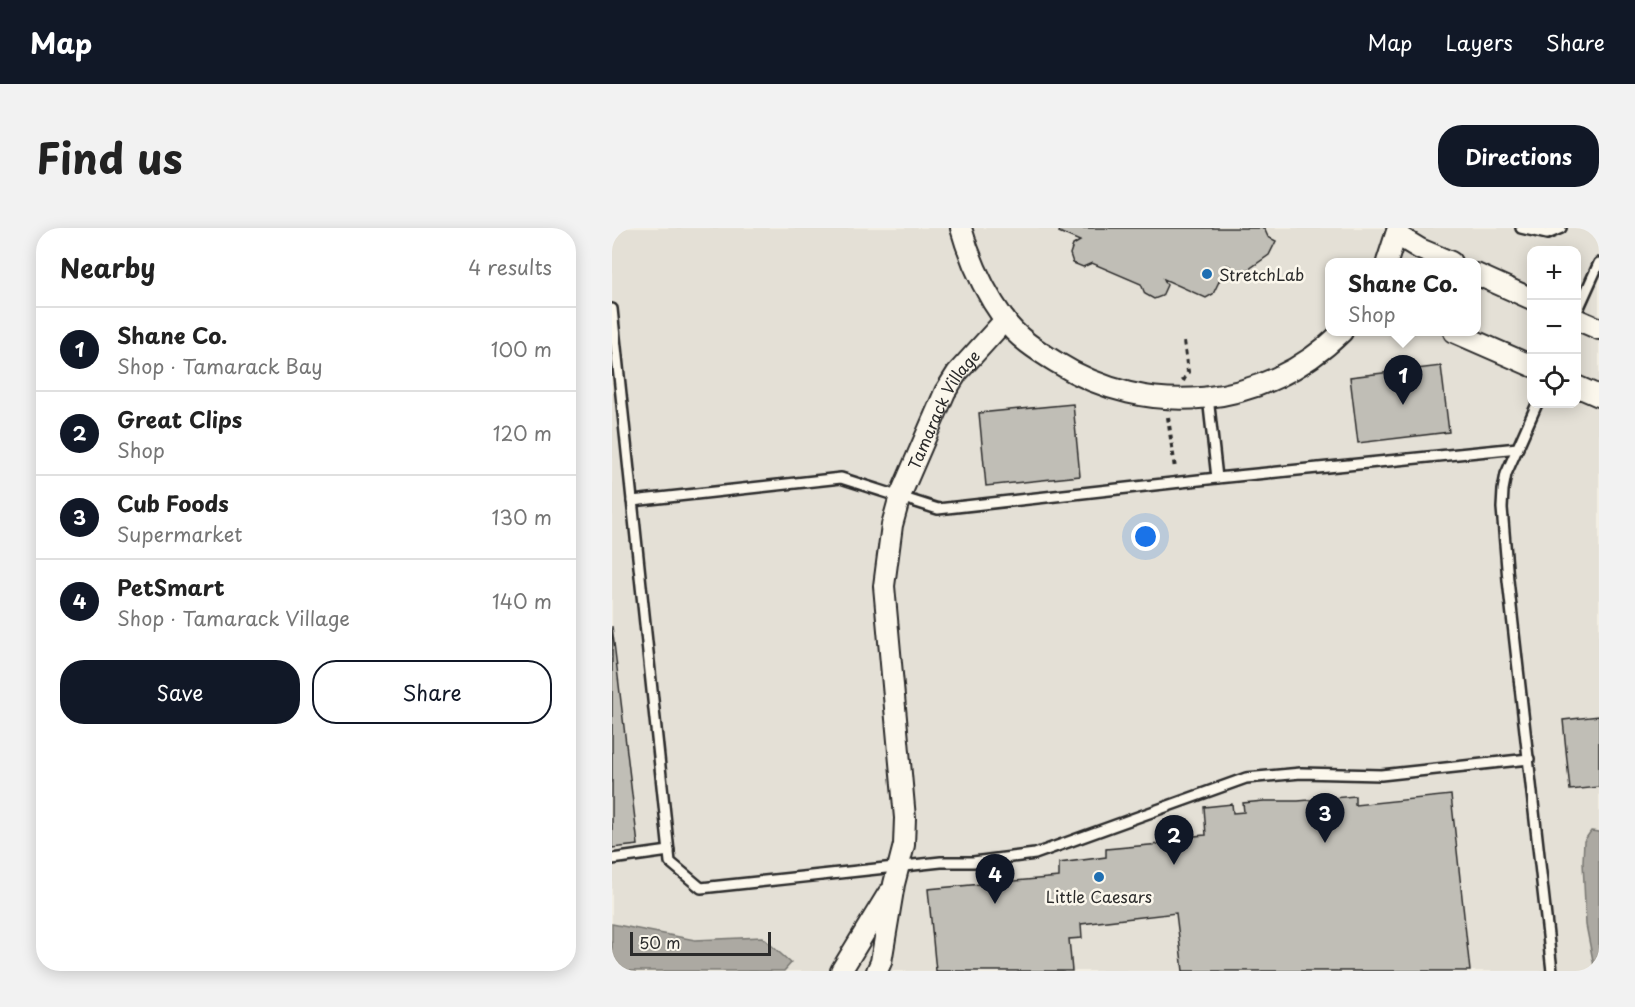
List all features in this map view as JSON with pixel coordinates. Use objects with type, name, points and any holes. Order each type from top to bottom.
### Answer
[{"type":"street","points":[[961,228],[967,250],[981,281],[1005,320],[1036,350],[1071,371],[1098,384],[1133,395],[1169,400],[1208,397],[1246,390],[1274,379],[1319,351],[1337,336]]},
{"type":"street","points":[[1388,258],[1397,231],[1420,249],[1441,258]]},
{"type":"street","points":[[1481,276],[1527,297]]},
{"type":"street","name":"Tamarack Village","points":[[877,971],[881,962],[904,836],[904,790],[884,586],[892,525],[900,496],[951,382],[1005,320]]},
{"type":"street","points":[[1581,320],[1599,329]]},
{"type":"street","points":[[1463,336],[1527,364]]},
{"type":"street","points":[[1581,388],[1599,396]]},
{"type":"street","name":"Tamarack Village","points":[[841,971],[896,875]]},
{"type":"lane","points":[[1521,228],[1547,234],[1561,228]]},
{"type":"lane","points":[[1581,305],[1599,264]]},
{"type":"lane","points":[[612,309],[670,862],[701,888],[896,875],[941,862],[973,862],[1035,854],[1246,778],[1301,773],[1382,775],[1529,759]]},
{"type":"lane","points":[[1208,397],[1217,478]]},
{"type":"lane","points":[[1535,408],[1506,474],[1502,508],[1509,591],[1552,971]]},
{"type":"lane","points":[[632,501],[841,478],[938,509],[1518,448]]},
{"type":"lane","points":[[612,859],[669,851]]},
{"type":"shaded area","points":[[612,228],[1599,228],[1599,971],[612,971]]},
{"type":"shaded area","points":[[1591,831],[1599,832],[1599,971],[1596,971],[1594,966],[1586,925],[1584,841]]},
{"type":"shaded area","points":[[612,924],[695,940],[762,937],[791,963],[784,971],[612,971]]},
{"type":"building","points":[[1061,228],[1264,228],[1268,237],[1276,241],[1269,255],[1249,269],[1241,272],[1227,265],[1213,294],[1206,298],[1164,279],[1167,285],[1162,296],[1154,299],[1145,294],[1141,284],[1092,263],[1083,267],[1073,263],[1070,254],[1073,245],[1080,241],[1059,232]]},
{"type":"building","points":[[1441,366],[1449,432],[1358,443],[1350,377]]},
{"type":"building","points":[[1073,404],[1080,476],[986,486],[979,413]]},
{"type":"building","points":[[612,626],[638,845],[612,848]]},
{"type":"building","points":[[1599,716],[1599,787],[1570,790],[1563,720]]},
{"type":"building","points":[[1451,795],[1470,971],[1183,971],[1176,913],[1081,924],[1082,938],[1069,939],[1072,971],[936,971],[928,889],[1059,877],[1059,863],[1106,857],[1106,849],[1171,843],[1169,838],[1206,835],[1204,807],[1232,804],[1233,813],[1244,812],[1243,803],[1264,801],[1298,801],[1355,796],[1355,805]]},
{"type":"place","name":"StretchLab","points":[[1207,274]]},
{"type":"place","name":"Shane Co.","points":[[1403,405]]},
{"type":"place","name":"Cub Foods","points":[[1325,843]]},
{"type":"place","name":"Great Clips","points":[[1174,865]]},
{"type":"place","name":"Little Caesars","points":[[1099,877]]},
{"type":"place","name":"PetSmart","points":[[995,904]]}]
